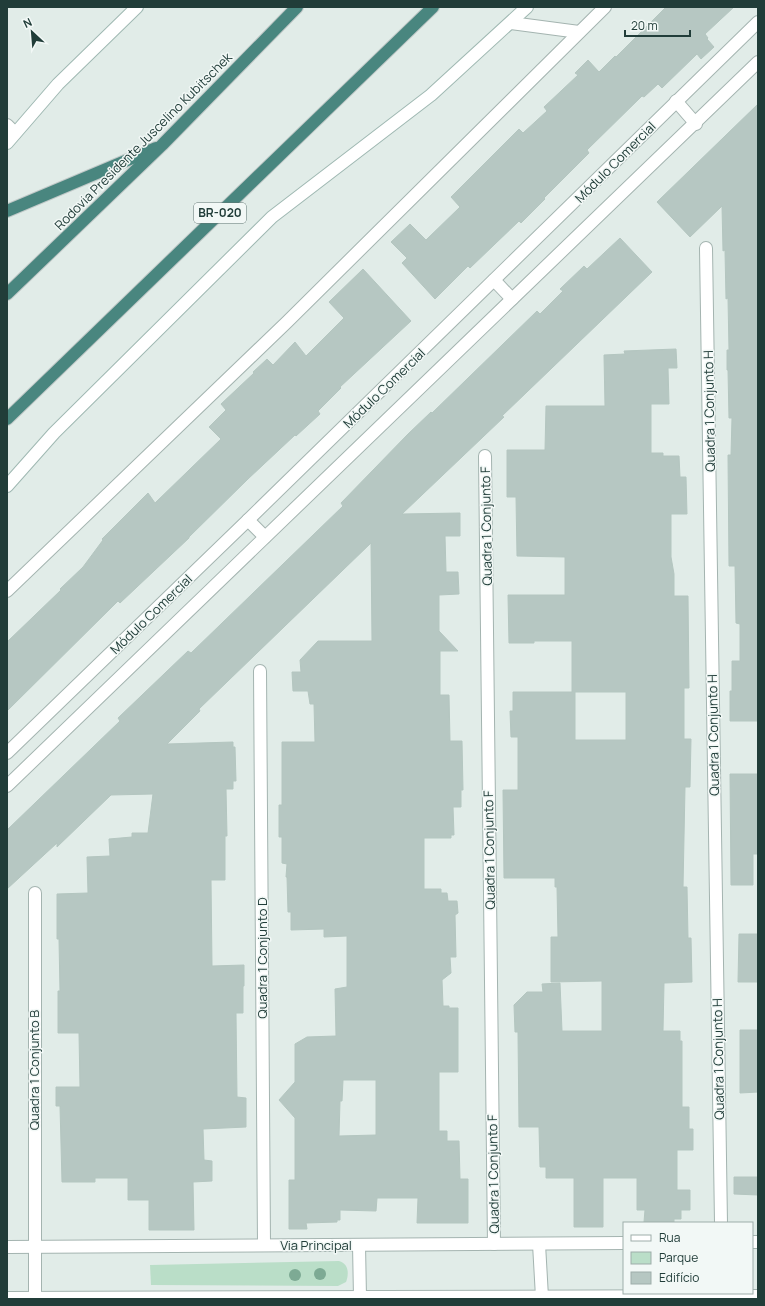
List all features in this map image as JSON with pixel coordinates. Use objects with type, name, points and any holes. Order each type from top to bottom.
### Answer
[{"type":"highway","name":"Rodovia Presidente Juscelino Kubitschek","points":[[7,294],[162,145],[297,7]]},
{"type":"highway","name":"BR-020","points":[[7,419],[433,7]]},
{"type":"highway","points":[[7,211],[162,145]]},
{"type":"street","points":[[7,142],[11,129],[137,7]]},
{"type":"street","points":[[7,486],[60,427],[272,217],[431,95],[527,7]]},
{"type":"street","points":[[7,591],[287,322],[604,7]]},
{"type":"street","name":"Módulo Comercial","points":[[7,753],[758,22]]},
{"type":"street","points":[[511,23],[579,32]]},
{"type":"street","name":"Módulo Comercial","points":[[7,786],[512,299],[696,124],[758,62]]},
{"type":"street","points":[[676,101],[696,124]]},
{"type":"street","name":"Quadra 1 Conjunto H","points":[[706,248],[721,1222]]},
{"type":"street","points":[[494,280],[512,299]]},
{"type":"street","name":"Quadra 1 Conjunto F","points":[[485,456],[494,1244]]},
{"type":"street","points":[[248,520],[265,537]]},
{"type":"street","name":"Quadra 1 Conjunto D","points":[[260,671],[264,1245]]},
{"type":"street","name":"Quadra 1 Conjunto B","points":[[35,893],[35,1298]]},
{"type":"street","name":"Via Principal","points":[[7,1247],[623,1243]]},
{"type":"street","points":[[539,1244],[542,1297]]},
{"type":"street","points":[[359,1245],[360,1297]]},
{"type":"street","points":[[7,1298],[718,1298],[758,1296]]},
{"type":"green space","points":[[339,1261],[345,1264],[348,1276],[346,1282],[338,1286],[151,1285],[150,1265]]},
{"type":"building","points":[[666,7],[734,7],[705,34],[708,38],[707,39],[714,47],[701,59],[697,54],[662,88],[658,84],[644,97],[642,96],[587,150],[589,153],[521,223],[519,221],[470,268],[468,266],[435,299],[402,263],[407,258],[391,242],[410,224],[426,240],[460,207],[451,197],[519,129],[523,133],[547,111],[544,107],[578,75],[575,73],[588,60],[599,72]]},
{"type":"building","points":[[758,104],[758,721],[730,721],[732,661],[740,661],[740,624],[736,623],[735,566],[729,566],[728,455],[731,455],[732,418],[729,418],[727,370],[727,350],[729,350],[728,298],[726,299],[722,206],[690,237],[657,202]]},
{"type":"building","points":[[620,238],[652,272],[502,416],[504,417],[402,514],[460,513],[460,536],[445,536],[446,572],[458,572],[459,594],[439,595],[439,631],[458,651],[440,651],[440,695],[449,695],[450,741],[462,741],[463,790],[461,790],[461,807],[453,807],[454,835],[451,835],[451,838],[424,838],[424,889],[441,889],[441,893],[447,893],[448,901],[457,901],[458,913],[455,915],[456,957],[450,957],[451,973],[442,980],[443,1006],[458,1008],[458,1072],[439,1072],[439,1131],[447,1131],[447,1141],[459,1141],[460,1179],[468,1179],[468,1223],[417,1223],[418,1198],[377,1198],[376,1211],[340,1210],[340,1220],[337,1220],[337,1222],[306,1223],[307,1229],[289,1229],[289,1180],[295,1180],[295,1118],[279,1100],[295,1082],[295,1044],[307,1037],[336,1036],[335,989],[347,987],[347,936],[324,937],[324,929],[291,930],[291,912],[288,912],[286,877],[287,864],[282,863],[282,837],[279,837],[279,805],[282,805],[282,742],[315,742],[314,704],[310,704],[308,691],[293,691],[292,672],[301,672],[300,660],[318,641],[372,641],[371,543],[199,709],[200,711],[167,744],[233,742],[233,747],[235,747],[236,781],[233,781],[233,789],[226,789],[227,836],[225,836],[225,880],[211,880],[212,966],[244,965],[243,1013],[236,1013],[237,1097],[246,1098],[246,1127],[203,1129],[204,1160],[212,1161],[212,1181],[193,1182],[194,1230],[149,1230],[149,1200],[128,1200],[128,1178],[95,1178],[95,1182],[62,1182],[60,1106],[56,1106],[56,1087],[80,1087],[79,1033],[58,1033],[58,991],[60,991],[59,939],[57,939],[57,894],[88,893],[87,857],[110,856],[109,839],[132,837],[132,833],[148,833],[153,794],[111,795],[57,847],[57,843],[7,889],[7,830],[120,721],[118,718],[188,651],[191,653],[343,506],[341,503],[408,434],[431,412],[432,413],[537,311],[540,314],[563,291],[560,289],[584,266],[587,269]],"holes":[[[343,1080],[376,1080],[376,1135],[339,1136],[340,1101],[342,1101]]]},
{"type":"building","points":[[363,269],[411,321],[340,387],[341,388],[318,411],[320,414],[248,479],[189,538],[120,603],[118,601],[7,711],[7,642],[83,567],[103,540],[102,539],[148,493],[155,503],[221,439],[209,427],[226,410],[221,404],[254,373],[253,372],[267,359],[273,365],[295,342],[306,356],[344,318],[329,302]]},
{"type":"building","points":[[676,349],[677,368],[668,368],[669,404],[651,404],[651,453],[663,453],[663,456],[679,456],[680,477],[686,477],[687,514],[671,514],[671,557],[674,574],[674,596],[688,596],[689,688],[684,688],[684,739],[691,739],[690,787],[685,787],[683,887],[687,887],[688,938],[691,938],[692,982],[664,983],[663,1031],[680,1031],[680,1041],[682,1041],[682,1107],[689,1107],[689,1129],[693,1129],[693,1150],[677,1150],[677,1190],[690,1190],[690,1210],[681,1210],[681,1219],[674,1219],[674,1222],[644,1222],[645,1210],[637,1210],[637,1178],[603,1178],[603,1227],[574,1227],[574,1178],[546,1178],[546,1167],[540,1167],[539,1127],[519,1127],[518,1032],[515,1032],[514,1005],[527,992],[543,992],[542,984],[560,983],[562,1031],[602,1031],[602,981],[551,982],[551,937],[558,937],[557,887],[555,887],[555,878],[504,878],[503,790],[518,790],[518,737],[511,737],[510,711],[513,711],[513,692],[572,692],[572,641],[534,641],[534,643],[509,643],[508,595],[565,595],[565,557],[517,556],[516,497],[507,497],[507,450],[545,450],[546,406],[605,406],[604,355],[625,354],[624,351]],"holes":[[[575,692],[626,692],[626,740],[575,740]]]},
{"type":"building","points":[[730,774],[758,774],[758,854],[753,854],[753,885],[731,885]]},
{"type":"building","points":[[739,934],[758,934],[758,982],[738,982]]},
{"type":"building","points":[[740,1030],[758,1030],[758,1092],[740,1093]]},
{"type":"building","points":[[734,1177],[758,1177],[758,1195],[734,1194]]}]
